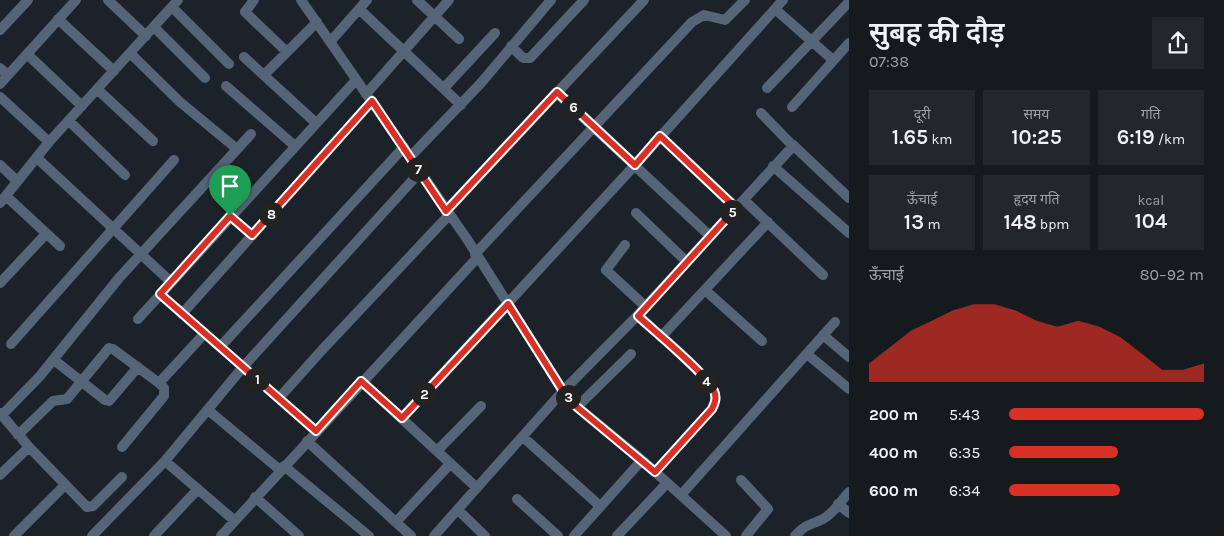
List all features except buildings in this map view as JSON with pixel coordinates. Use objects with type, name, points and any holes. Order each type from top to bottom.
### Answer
[{"type":"street","points":[[2,24],[28,0]]},
{"type":"street","points":[[0,84],[76,0]]},
{"type":"street","points":[[108,0],[146,36]]},
{"type":"street","points":[[254,0],[245,12],[287,52]]},
{"type":"street","points":[[330,42],[367,0]]},
{"type":"street","points":[[416,0],[458,39]]},
{"type":"street","points":[[182,314],[252,235],[369,97],[404,50],[449,0]]},
{"type":"street","points":[[410,157],[461,105],[551,0]]},
{"type":"street","points":[[511,46],[523,58],[530,58],[584,0]]},
{"type":"street","points":[[279,398],[557,92],[644,0]]},
{"type":"street","points":[[227,534],[255,497],[594,126],[692,22],[704,16],[725,20],[745,0]]},
{"type":"street","points":[[402,418],[784,0]]},
{"type":"street","points":[[306,2],[330,42],[448,213],[563,391],[577,407],[642,460],[726,536]]},
{"type":"street","points":[[767,88],[849,2]]},
{"type":"street","points":[[60,246],[3,200],[49,142],[175,4],[229,64]]},
{"type":"street","points":[[359,9],[461,105]]},
{"type":"street","points":[[775,9],[833,60]]},
{"type":"street","points":[[58,19],[114,72]]},
{"type":"street","points":[[264,75],[317,22]]},
{"type":"street","points":[[155,28],[205,78]]},
{"type":"street","points":[[444,88],[495,33]]},
{"type":"street","points":[[792,107],[849,43]]},
{"type":"street","points":[[130,53],[180,102],[237,149]]},
{"type":"street","points":[[27,54],[82,106]]},
{"type":"street","points":[[244,58],[316,123]]},
{"type":"street","points":[[0,68],[8,75]]},
{"type":"street","points":[[138,319],[248,196],[356,80]]},
{"type":"street","points":[[226,86],[295,146]]},
{"type":"street","points":[[98,89],[153,140]]},
{"type":"street","points":[[557,92],[710,236]]},
{"type":"street","points":[[0,96],[49,142]]},
{"type":"street","points":[[761,113],[849,198]]},
{"type":"street","points":[[69,121],[125,174]]},
{"type":"street","points":[[122,477],[91,508],[65,485],[28,447],[1,414],[54,360],[141,254],[251,134]]},
{"type":"street","points":[[660,136],[736,208]]},
{"type":"street","points":[[434,536],[563,391],[638,316],[793,145]]},
{"type":"street","points":[[220,346],[404,147]]},
{"type":"street","points":[[37,158],[171,282]]},
{"type":"street","points":[[11,344],[174,160]]},
{"type":"street","points":[[0,165],[17,181]]},
{"type":"street","points":[[773,166],[849,233]]},
{"type":"street","points":[[219,169],[248,196]]},
{"type":"street","points":[[92,536],[165,462],[243,367],[420,172]]},
{"type":"street","points":[[744,200],[823,275]]},
{"type":"street","points":[[636,214],[686,262]]},
{"type":"street","points":[[230,216],[252,235]]},
{"type":"street","points":[[661,337],[768,222]]},
{"type":"street","points":[[0,283],[46,234]]},
{"type":"street","points":[[625,245],[606,270],[646,307]]},
{"type":"street","points":[[705,290],[762,341]]},
{"type":"street","points":[[160,294],[316,431]]},
{"type":"street","points":[[638,316],[703,377],[714,390],[716,400],[712,409],[655,472]]},
{"type":"street","points":[[681,495],[835,322]]},
{"type":"street","points":[[160,383],[205,333]]},
{"type":"street","points":[[824,335],[849,358]]},
{"type":"street","points":[[18,435],[53,401],[67,399],[109,348],[114,349],[164,388],[164,396],[122,447]]},
{"type":"street","points":[[577,407],[631,354]]},
{"type":"street","points":[[807,354],[849,389]]},
{"type":"street","points":[[54,360],[105,400],[109,401],[138,367]]},
{"type":"street","points":[[361,381],[477,488]]},
{"type":"street","points":[[437,451],[481,406]]},
{"type":"street","points":[[208,410],[369,536]]},
{"type":"street","points":[[523,438],[600,506]]},
{"type":"street","points":[[307,441],[411,536]]},
{"type":"street","points":[[0,475],[28,447]]},
{"type":"street","points":[[574,536],[642,460]]},
{"type":"street","points":[[165,462],[235,521]]},
{"type":"street","points":[[396,522],[450,464]]},
{"type":"street","points":[[741,480],[768,509],[746,536]]},
{"type":"street","points":[[617,536],[667,483]]},
{"type":"street","points":[[14,536],[65,485]]},
{"type":"street","points":[[154,536],[198,489]]},
{"type":"street","points":[[795,536],[811,522],[822,520],[828,516],[849,492]]},
{"type":"street","points":[[255,497],[299,536]]},
{"type":"street","points":[[518,500],[558,536]]},
{"type":"street","points":[[838,504],[849,514]]},
{"type":"street","points":[[458,510],[485,536]]},
{"type":"route","points":[[557,92],[635,165],[660,136],[736,208],[638,316],[703,377],[714,390],[716,400],[712,409],[655,472],[577,407],[563,391],[508,304],[402,418],[361,381],[316,431],[160,294],[230,216],[252,235],[372,101],[446,211],[557,92]]}]
